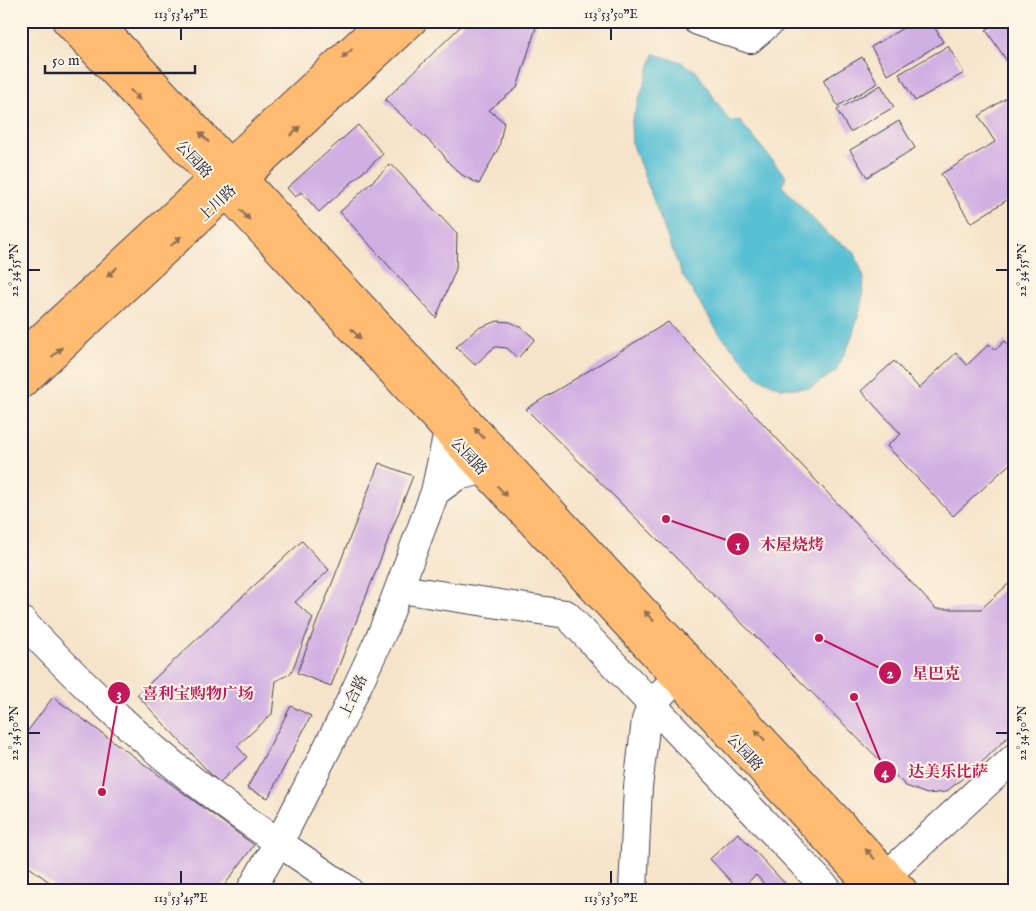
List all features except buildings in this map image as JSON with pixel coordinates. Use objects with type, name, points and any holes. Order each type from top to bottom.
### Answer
[{"type":"main road","name":"公园路","points":[[66,21],[228,179],[888,884]]},
{"type":"main road","name":"公园路","points":[[97,21],[228,179],[448,432],[676,678],[888,884]]},
{"type":"main road","name":"上川路","points":[[21,385],[228,179],[382,21]]},
{"type":"main road","name":"上川路","points":[[21,356],[413,21]]},
{"type":"street","points":[[698,21],[750,39],[771,21]]},
{"type":"street","name":"上合路","points":[[251,890],[342,721],[383,631],[435,492],[448,432]]},
{"type":"street","points":[[435,492],[457,476],[483,470]]},
{"type":"street","points":[[400,589],[566,614],[828,890]]},
{"type":"street","points":[[21,620],[71,673],[121,720],[211,794],[348,890]]},
{"type":"street","points":[[633,890],[638,786],[646,720],[652,704],[676,678]]},
{"type":"street","points":[[888,884],[1015,758]]},
{"type":"water","points":[[654,54],[679,61],[696,71],[730,122],[739,120],[786,177],[782,186],[829,236],[854,251],[864,278],[861,307],[850,342],[835,372],[810,388],[781,388],[758,377],[719,333],[681,273],[632,143],[631,124]]},
{"type":"place","name":"木屋烧烤","points":[[666,519]]},
{"type":"place","name":"星巴克","points":[[819,638]]},
{"type":"place","name":"达美乐比萨","points":[[854,697]]},
{"type":"place","name":"喜利宝购物广场","points":[[102,792]]}]
